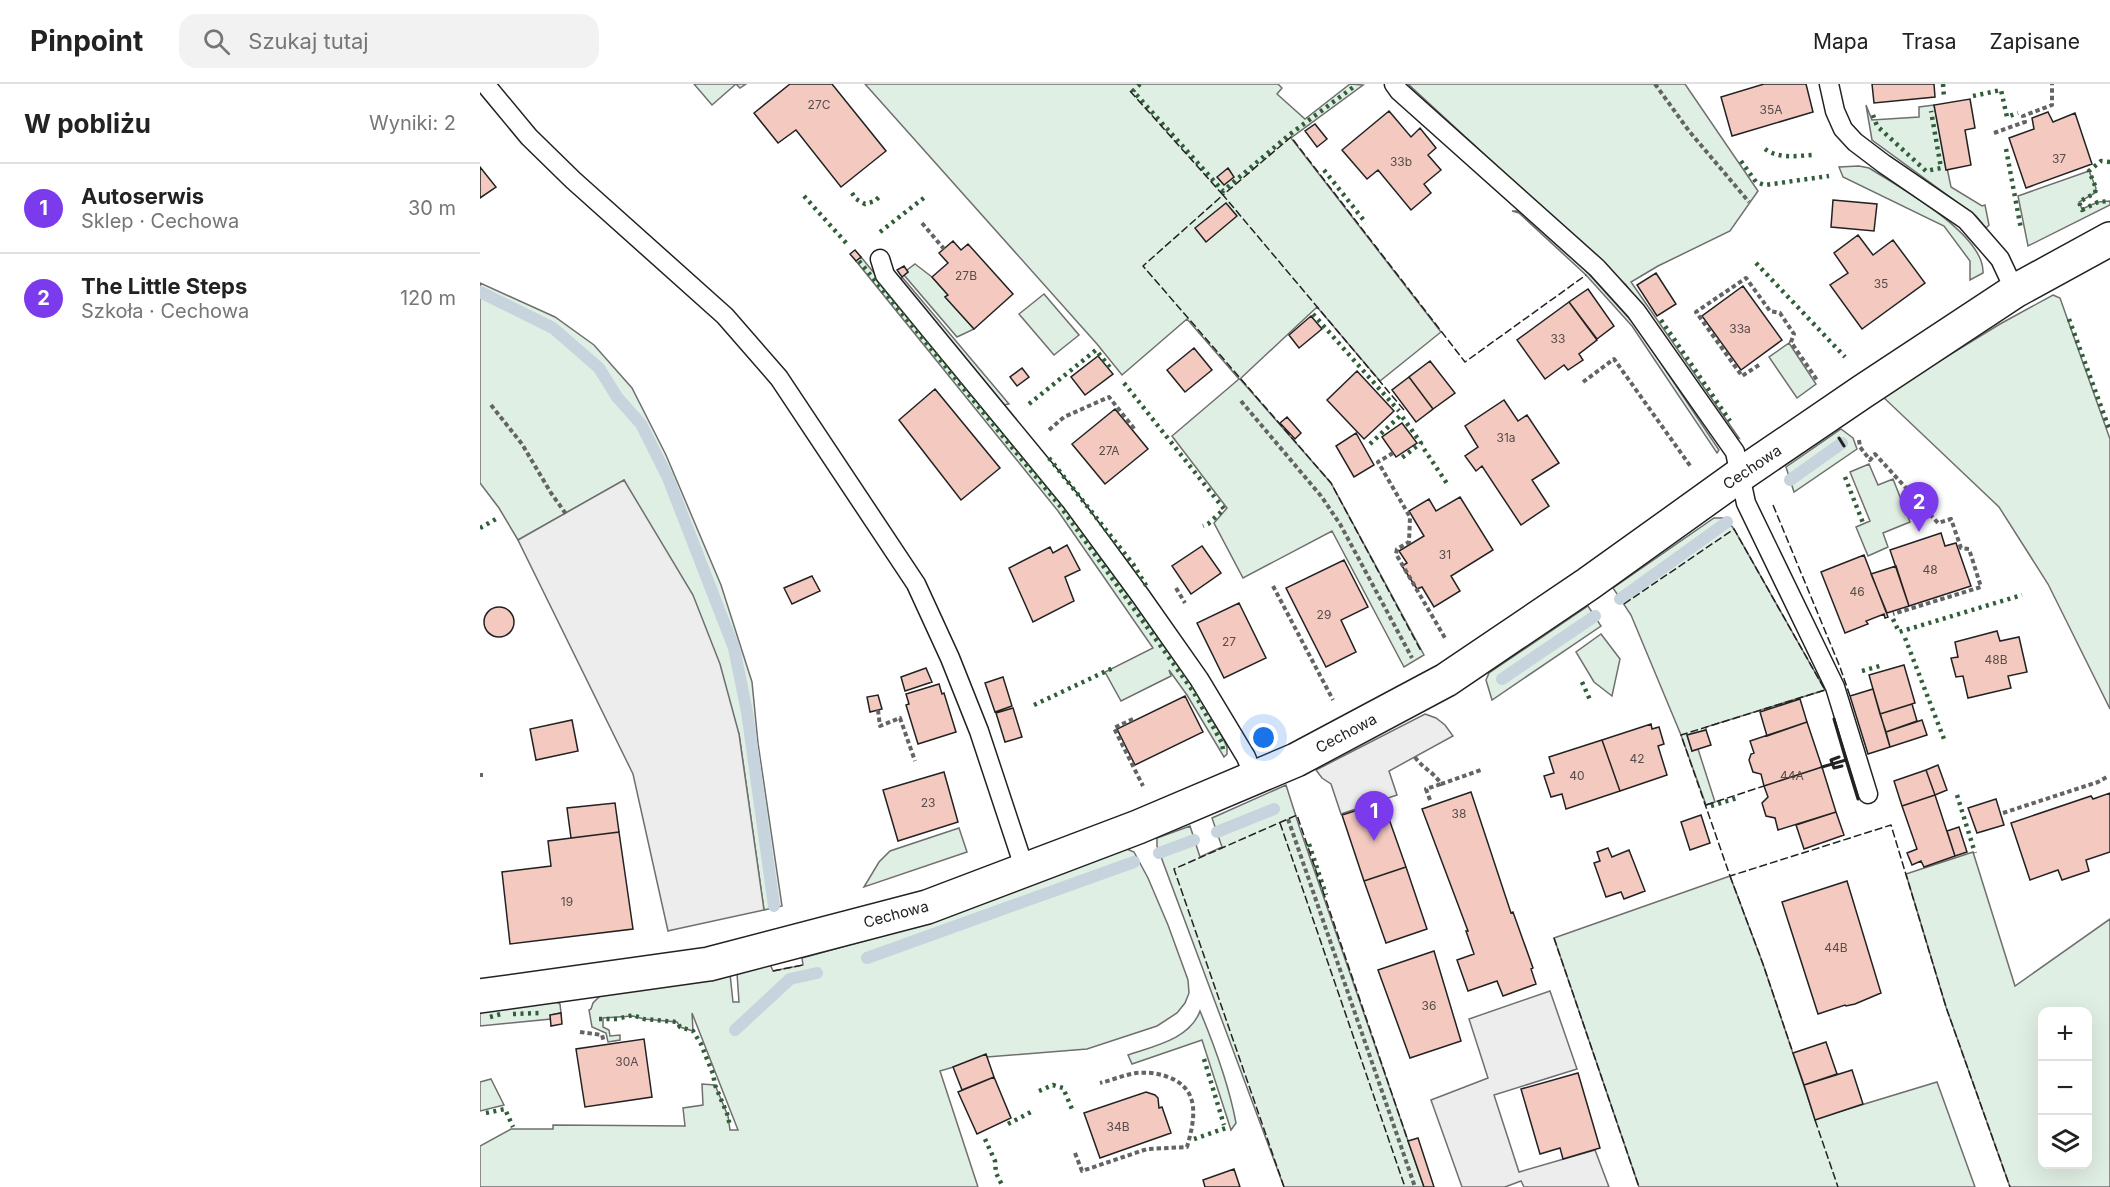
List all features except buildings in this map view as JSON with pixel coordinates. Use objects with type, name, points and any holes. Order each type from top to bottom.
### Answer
[{"type":"street","name":"Cechowa","points":[[480,996],[709,964],[927,907],[1138,827],[1296,760],[1446,680],[1588,584],[1740,475],[2015,291],[2110,239]]},
{"type":"lane","points":[[484,84],[529,137],[573,180],[724,316],[779,378],[916,584],[950,658],[979,731],[1025,870]]},
{"type":"lane","points":[[1394,84],[1399,91],[1597,268],[1636,311],[1735,452],[1746,503],[1835,687],[1868,794]]},
{"type":"lane","points":[[1829,84],[1835,111],[1843,129],[1849,136],[1884,164],[1966,220],[2000,259],[2015,291]]},
{"type":"lane","points":[[880,259],[885,274],[1071,501],[1140,595],[1199,679],[1246,757],[1255,779]]},
{"type":"path","points":[[1654,84],[1689,131],[1749,202]]},
{"type":"path","points":[[1994,133],[2025,122],[2023,116],[2052,105],[2052,84]]},
{"type":"path","points":[[922,223],[944,249]]},
{"type":"path","points":[[1759,364],[1742,376],[1696,312],[1746,278],[1770,311],[1780,313],[1794,334],[1791,342],[1819,383]]},
{"type":"path","points":[[1583,382],[1614,359],[1693,470]]},
{"type":"path","points":[[1044,434],[1064,417],[1109,397],[1136,432]]},
{"type":"path","points":[[1241,401],[1321,496],[1340,524],[1413,662]]},
{"type":"path","points":[[491,405],[522,444],[566,514]]},
{"type":"path","points":[[1860,447],[1870,460],[1875,454],[1938,523],[1951,519],[1960,548],[1969,549],[1981,587],[1893,614]]},
{"type":"path","points":[[1393,453],[1378,462],[1410,517],[1409,542],[1397,549],[1396,554],[1444,637]]},
{"type":"path","points":[[1273,586],[1334,702]]},
{"type":"path","points":[[878,710],[880,726],[900,718],[915,761]]},
{"type":"path","points":[[1133,718],[1114,728],[1144,788]]},
{"type":"path","points":[[1415,757],[1419,764],[1436,775],[1441,784]]},
{"type":"path","points":[[1430,800],[1426,789],[1481,770]]},
{"type":"path","points":[[2003,813],[2107,777]]},
{"type":"path","points":[[1288,819],[1415,1187]]},
{"type":"path","points":[[580,1032],[602,1035],[604,1042]]},
{"type":"path","points":[[1075,1153],[1082,1171],[1147,1149],[1187,1147],[1192,1126],[1193,1099],[1185,1086],[1171,1078],[1147,1072],[1134,1073],[1100,1083]]},
{"type":"green space","points":[[694,84],[736,84],[712,105]]},
{"type":"green space","points":[[865,84],[1278,84],[1282,88],[1277,94],[1305,119],[1350,84],[1363,85],[1291,138],[1441,332],[1380,381],[1317,307],[1240,379],[1331,483],[1424,655],[1404,667],[1332,531],[1243,578],[1214,523],[1227,508],[1172,436],[1239,379],[1187,319],[1122,375]]},
{"type":"green space","points":[[1408,84],[1685,84],[1758,191],[1730,231],[1658,266],[1631,282],[1739,438],[1733,436],[1626,285]]},
{"type":"green space","points":[[1866,105],[1872,120],[1919,117],[1919,107],[1934,105],[1951,187],[1982,206],[1985,205],[1989,225],[1986,228],[1976,216],[1872,140]]},
{"type":"green space","points":[[1839,167],[1869,168],[1919,199],[1956,228],[1980,258],[1983,273],[1970,280],[1970,261],[1944,226],[1843,177]]},
{"type":"green space","points":[[2089,171],[2096,188],[2095,193],[2079,202],[2082,209],[2098,202],[2110,201],[2110,205],[2028,246],[2018,196]]},
{"type":"green space","points":[[1512,211],[1521,211],[1586,271],[1636,326],[1719,450],[1717,453],[1632,326],[1586,275],[1519,213]]},
{"type":"green space","points":[[861,257],[1002,429],[1105,561],[1197,692],[1227,747],[1227,754],[1224,757],[1187,695],[1169,670],[1171,676],[1121,701],[1105,672],[1153,648],[1058,511],[856,261]]},
{"type":"green space","points":[[915,264],[932,277],[948,295],[945,297],[974,329],[957,337],[904,275]]},
{"type":"green space","points":[[902,277],[1009,404],[1003,405],[901,282]]},
{"type":"green space","points":[[480,283],[555,317],[594,345],[632,388],[666,455],[721,585],[752,682],[758,743],[782,906],[764,910],[739,734],[624,480],[518,540],[499,508],[480,483]]},
{"type":"green space","points":[[1044,294],[1079,335],[1054,355],[1019,314]]},
{"type":"green space","points":[[2053,295],[2060,298],[2110,439],[2110,709],[2048,584],[1999,507],[1882,396],[2000,324]]},
{"type":"green space","points":[[1789,343],[1816,384],[1797,398],[1769,357]]},
{"type":"green space","points":[[1841,429],[1853,438],[1857,449],[1794,492],[1786,467]]},
{"type":"green space","points":[[1869,464],[1878,485],[1893,479],[1910,522],[1883,533],[1888,547],[1868,556],[1856,527],[1870,521],[1850,472]]},
{"type":"green space","points":[[1714,518],[1725,518],[1734,529],[1825,690],[1687,735],[1692,751],[1698,749],[1715,802],[1706,805],[1681,735],[1631,615],[1613,588]]},
{"type":"green space","points":[[1588,606],[1601,626],[1492,700],[1486,680],[1489,673]]},
{"type":"green space","points":[[1601,634],[1620,659],[1612,696],[1594,682],[1576,652]]},
{"type":"green space","points":[[1286,785],[1424,1187],[1284,1187],[1157,846],[1157,838],[1190,826],[1200,857],[1222,847],[1212,818]]},
{"type":"green space","points":[[959,828],[967,852],[864,887],[879,862],[890,851]]},
{"type":"green space","points":[[1127,849],[1134,852],[1168,925],[1188,980],[1189,993],[1185,1003],[1177,1013],[1157,1026],[1087,1049],[987,1057],[940,1071],[978,1187],[480,1187],[480,1146],[511,1129],[553,1129],[553,1125],[685,1126],[683,1108],[703,1105],[702,1084],[715,1085],[728,1116],[730,1130],[738,1130],[692,1013],[693,1031],[680,1027],[677,1022],[633,1016],[603,1018],[603,1027],[609,1030],[610,1036],[620,1035],[620,1040],[608,1042],[606,1033],[592,1027],[589,1010],[602,994],[730,974],[733,1002],[739,1002],[737,973],[770,964],[773,971],[803,965],[802,958],[878,937]]},
{"type":"green space","points":[[1973,852],[2015,986],[2110,919],[2110,1187],[2010,1187],[1946,1007],[1906,874]]},
{"type":"green space","points":[[1730,876],[1763,964],[1815,1119],[1937,1082],[1975,1187],[1639,1187],[1554,938]]},
{"type":"green space","points":[[552,999],[560,1004],[561,1013],[550,1015],[551,1019],[480,1026],[480,1008]]},
{"type":"green space","points":[[1200,1011],[1230,1095],[1236,1123],[1231,1130],[1202,1040],[1132,1064],[1128,1055],[1160,1045],[1180,1035],[1195,1021]]},
{"type":"green space","points":[[491,1079],[504,1105],[480,1111],[480,1082]]},
{"type":"shaded area","points":[[624,480],[693,595],[720,664],[739,734],[764,910],[668,931],[633,774],[518,540]]},
{"type":"shaded area","points":[[1425,714],[1445,725],[1453,736],[1389,771],[1397,795],[1341,814],[1331,784],[1316,770]]},
{"type":"shaded area","points":[[1550,991],[1577,1069],[1494,1095],[1519,1172],[1595,1150],[1609,1187],[1524,1187],[1521,1181],[1505,1187],[1462,1187],[1431,1100],[1488,1078],[1469,1019]]},
{"type":"waterway","points":[[480,292],[553,328],[599,368],[617,397],[641,424],[668,478],[734,648],[747,712],[774,906]]},
{"type":"waterway","points":[[1790,480],[1842,443]]},
{"type":"waterway","points":[[1620,599],[1727,522]]},
{"type":"waterway","points":[[1502,679],[1595,616]]},
{"type":"waterway","points":[[1217,832],[1274,809]]},
{"type":"waterway","points":[[1159,853],[1194,840]]},
{"type":"waterway","points":[[867,958],[1134,862]]},
{"type":"waterway","points":[[735,1030],[790,979],[817,973]]},
{"type":"hedge","points":[[1140,84],[1133,91],[1223,191],[1289,135],[1356,85]]},
{"type":"hedge","points":[[1943,84],[1944,98]]},
{"type":"hedge","points":[[1973,96],[2001,90],[2007,117],[2018,113]]},
{"type":"hedge","points":[[1873,115],[1877,126],[1926,171],[1941,168],[1931,111]]},
{"type":"hedge","points":[[1765,149],[1782,156],[1813,155]]},
{"type":"hedge","points":[[2006,149],[2021,229]]},
{"type":"hedge","points":[[1741,161],[1756,182],[1765,185],[1829,176]]},
{"type":"hedge","points":[[2110,162],[2101,161],[2089,171],[2096,188],[2095,193],[2079,202],[2082,210],[2098,202],[2110,201]]},
{"type":"hedge","points":[[1324,170],[1366,223]]},
{"type":"hedge","points":[[852,193],[856,199],[865,204],[875,201],[880,196]]},
{"type":"hedge","points":[[804,196],[848,245]]},
{"type":"hedge","points":[[880,232],[925,197]]},
{"type":"hedge","points":[[859,261],[1060,506],[1193,691],[1222,743],[1223,750]]},
{"type":"hedge","points":[[1756,263],[1845,357]]},
{"type":"hedge","points":[[1313,314],[1399,411]]},
{"type":"hedge","points":[[2069,319],[2110,431]]},
{"type":"hedge","points":[[1661,320],[1730,421]]},
{"type":"hedge","points":[[1029,404],[1096,350],[1112,370]]},
{"type":"hedge","points":[[1124,383],[1224,509],[1203,526]]},
{"type":"hedge","points":[[1370,444],[1401,415],[1421,443],[1399,460]]},
{"type":"hedge","points":[[1424,449],[1448,485]]},
{"type":"hedge","points":[[1049,458],[1133,564],[1147,587]]},
{"type":"hedge","points":[[1845,477],[1863,523]]},
{"type":"hedge","points":[[480,528],[496,519]]},
{"type":"hedge","points":[[1893,619],[1899,632],[2022,595]]},
{"type":"hedge","points":[[1905,638],[1944,739]]},
{"type":"hedge","points":[[1862,671],[1883,665]]},
{"type":"hedge","points":[[1034,705],[1115,667]]},
{"type":"hedge","points":[[1582,682],[1591,702]]},
{"type":"hedge","points":[[1957,795],[1975,853]]},
{"type":"hedge","points":[[1711,806],[1737,798]]},
{"type":"hedge","points":[[1309,844],[1326,895]]},
{"type":"hedge","points":[[513,1014],[539,1013]]},
{"type":"hedge","points":[[490,1017],[501,1014]]},
{"type":"hedge","points":[[599,1019],[617,1019],[633,1015],[644,1019],[677,1022],[680,1027],[693,1031],[713,1074],[730,1127]]},
{"type":"hedge","points":[[1204,1059],[1224,1125]]},
{"type":"hedge","points":[[1039,1091],[1053,1085],[1063,1088],[1072,1109]]},
{"type":"hedge","points":[[486,1113],[505,1109],[513,1127]]},
{"type":"hedge","points":[[1008,1124],[1031,1112]]},
{"type":"hedge","points":[[1194,1139],[1226,1128]]},
{"type":"hedge","points":[[985,1139],[1003,1187]]},
{"type":"fence","points":[[1130,91],[1223,195],[1143,266],[1331,483],[1421,651]]},
{"type":"fence","points":[[1404,410],[1223,195],[1291,137],[1465,362],[1586,275]]},
{"type":"fence","points":[[1773,505],[1850,696]]},
{"type":"fence","points":[[1624,604],[1734,529],[1825,690],[1681,735],[1730,876],[1891,825],[1946,1007],[2010,1187]]},
{"type":"fence","points":[[1706,805],[1764,786]]},
{"type":"fence","points":[[1284,1187],[1174,869],[1297,815],[1408,1141]]},
{"type":"fence","points":[[1280,823],[1405,1187]]},
{"type":"fence","points":[[1730,876],[1793,1053]]},
{"type":"fence","points":[[1554,938],[1639,1187]]},
{"type":"fence","points":[[773,971],[803,965]]},
{"type":"fence","points":[[1815,1120],[1838,1187]]},
{"type":"wall","points":[[1839,438],[1844,446]]},
{"type":"wall","points":[[1822,767],[1846,760],[1834,719]]},
{"type":"wall","points":[[1839,757],[1831,760],[1834,768],[1842,766]]},
{"type":"wall","points":[[1846,760],[1858,799]]},
{"type":"place","name":"The Little Steps","points":[[1919,532]]},
{"type":"place","name":"Autoserwis","points":[[1374,841]]}]
